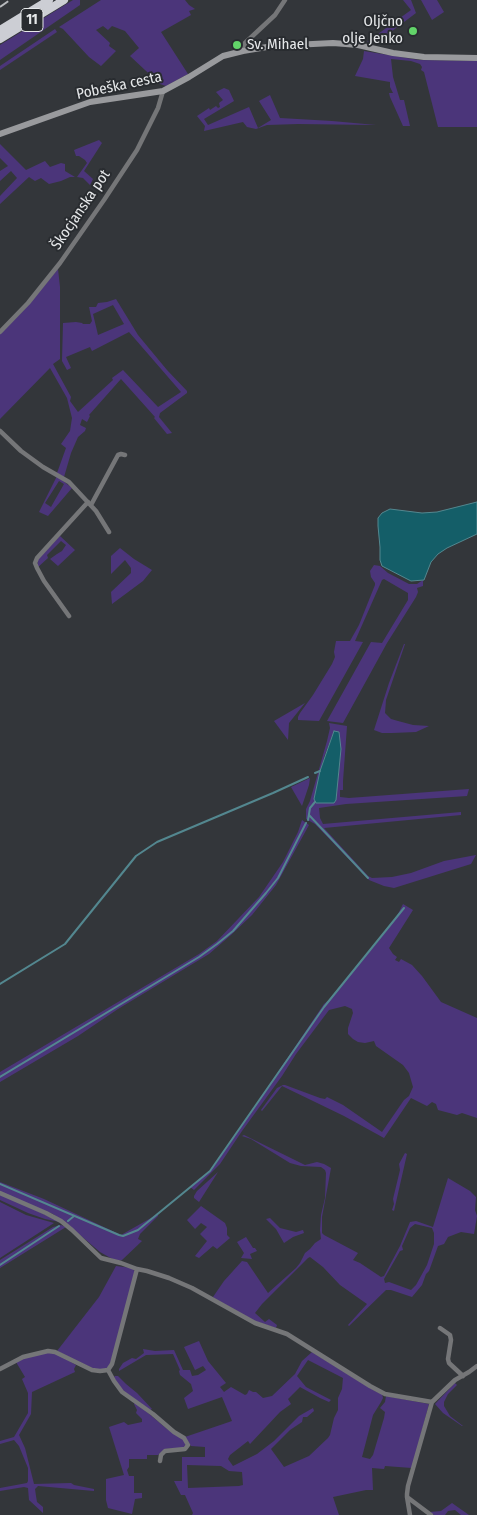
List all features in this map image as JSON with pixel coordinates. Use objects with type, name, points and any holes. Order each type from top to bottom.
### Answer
[{"type":"highway","name":"11","points":[[0,30],[49,0]]},
{"type":"highway","name":"11","points":[[0,39],[64,0]]},
{"type":"street","points":[[243,51],[245,43],[275,15],[286,0]]},
{"type":"street","name":"Pobeška cesta","points":[[0,134],[90,102],[164,90],[223,56],[243,51],[282,46],[333,43],[358,45],[393,53],[424,57],[464,56],[477,58]]},
{"type":"street","name":"Škocjanska pot","points":[[0,332],[28,303],[60,263],[104,200],[137,150],[158,108],[164,90]]},
{"type":"street","points":[[0,431],[36,462],[68,482],[96,511],[109,532]]},
{"type":"street","points":[[69,616],[44,581],[35,563],[37,558],[90,504],[118,455],[125,455]]},
{"type":"street","points":[[0,1193],[46,1213],[61,1222],[101,1258],[169,1278],[192,1288],[255,1323],[287,1334],[385,1394],[432,1402]]},
{"type":"street","points":[[0,1369],[12,1361],[48,1351],[56,1352],[92,1370],[108,1370],[112,1364],[138,1269]]},
{"type":"street","points":[[440,1328],[450,1335],[449,1363],[463,1376]]},
{"type":"street","points":[[410,1515],[407,1497],[408,1486],[432,1402],[455,1380],[477,1366]]},
{"type":"street","points":[[108,1370],[122,1392],[184,1438],[188,1445],[185,1449],[165,1452],[161,1455],[160,1461]]},
{"type":"street","points":[[407,1497],[431,1515]]},
{"type":"shaded area","points":[[73,0],[80,0],[80,5],[0,60],[0,45]]},
{"type":"shaded area","points":[[101,0],[185,0],[195,9],[189,11],[191,15],[161,32],[188,74],[166,86],[160,84],[130,56],[139,48],[125,31],[112,26],[108,30],[103,26],[96,30],[110,43],[109,46],[116,51],[101,66],[89,57],[59,27]]},
{"type":"shaded area","points":[[403,0],[411,0],[416,13],[379,41],[374,43],[367,42],[411,10]]},
{"type":"shaded area","points":[[421,0],[437,0],[444,12],[432,20]]},
{"type":"shaded area","points":[[55,29],[57,32],[0,70],[0,66]]},
{"type":"shaded area","points":[[364,51],[419,60],[477,61],[477,127],[438,127],[424,72],[421,70],[420,64],[391,59],[393,77],[400,100],[404,100],[410,126],[403,126],[390,97],[389,93],[393,93],[390,82],[355,76],[363,59]]},
{"type":"shaded area","points":[[224,88],[229,90],[234,101],[204,119],[208,125],[249,107],[258,128],[271,120],[259,101],[270,95],[280,118],[376,125],[267,125],[256,129],[247,127],[243,122],[204,131],[205,126],[197,116],[209,108],[210,110],[216,106],[220,107],[219,103],[223,100],[216,92]]},
{"type":"shaded area","points":[[99,140],[102,143],[84,171],[93,179],[90,185],[83,178],[77,177],[87,163],[79,156],[76,156],[74,150]]},
{"type":"shaded area","points":[[0,144],[26,170],[45,161],[50,167],[61,163],[65,164],[65,171],[75,177],[49,184],[41,178],[35,181],[29,177],[0,204],[0,196],[17,178],[11,171],[0,181],[0,171],[8,166],[0,158]]},
{"type":"shaded area","points":[[58,269],[60,287],[60,359],[53,364],[71,397],[70,401],[78,412],[113,380],[112,378],[123,370],[158,407],[181,392],[129,332],[92,351],[90,347],[66,357],[71,368],[67,370],[62,361],[63,323],[90,324],[92,321],[89,307],[96,307],[98,303],[116,299],[138,335],[187,391],[187,393],[160,413],[159,417],[172,433],[167,434],[155,417],[121,379],[89,415],[87,422],[82,419],[80,425],[86,428],[78,437],[64,477],[57,473],[66,448],[61,444],[70,431],[72,418],[67,398],[50,368],[0,419],[0,334],[24,310]],"holes":[[[113,305],[124,324],[98,335],[93,314]]]},
{"type":"shaded area","points":[[57,476],[72,488],[48,516],[39,512]],"holes":[[[59,481],[64,484],[51,507],[45,503]]]},
{"type":"shaded area","points":[[60,536],[75,550],[58,566],[50,559],[62,551],[66,545],[61,541],[47,555],[48,558],[37,568],[38,559]]},
{"type":"shaded area","points":[[120,548],[152,570],[143,581],[112,604],[111,592],[131,573],[131,568],[125,560],[111,574],[111,556]]},
{"type":"shaded area","points":[[374,565],[380,566],[388,573],[409,584],[417,584],[423,580],[423,586],[417,588],[416,597],[387,643],[343,723],[327,721],[371,642],[382,643],[408,600],[408,593],[384,579],[355,641],[363,642],[319,721],[298,720],[300,713],[332,664],[335,657],[336,641],[350,641],[359,625],[375,585],[370,571]]},
{"type":"shaded area","points":[[404,644],[386,700],[385,713],[391,719],[413,725],[429,726],[416,732],[382,733],[374,730]]},
{"type":"shaded area","points":[[305,703],[289,723],[288,740],[274,721]]},
{"type":"shaded area","points":[[329,723],[347,726],[343,790],[340,790],[340,797],[349,798],[469,789],[467,796],[346,804],[319,808],[323,824],[461,812],[461,815],[324,828],[368,876],[372,878],[392,877],[411,873],[444,861],[476,855],[471,864],[394,888],[369,880],[315,824],[306,819],[306,809],[310,801],[330,728]],"holes":[[[334,731],[341,749],[336,799],[316,791],[324,757]]]},
{"type":"shaded area","points":[[310,778],[309,785],[302,806],[291,787]]},
{"type":"shaded area","points":[[302,820],[309,825],[276,885],[252,915],[231,935],[209,954],[118,1009],[78,1036],[0,1082],[0,1072],[199,954],[217,941],[259,897],[283,862]]},
{"type":"shaded area","points":[[403,904],[413,910],[389,948],[397,957],[395,960],[399,962],[401,959],[412,965],[441,1002],[477,1018],[477,1118],[462,1113],[457,1115],[438,1110],[436,1104],[432,1102],[427,1106],[411,1098],[384,1138],[282,1086],[262,1111],[277,1088],[283,1085],[285,1085],[320,1098],[325,1099],[327,1097],[343,1105],[382,1132],[404,1100],[409,1096],[413,1087],[409,1073],[403,1065],[376,1046],[374,1041],[358,1042],[348,1034],[353,1013],[352,1009],[345,1006],[329,1010],[296,1054],[220,1164],[194,1190],[190,1187],[215,1165],[324,1004],[376,944],[396,918]]},
{"type":"shaded area","points":[[244,1135],[305,1165],[317,1162],[331,1168],[322,1217],[322,1233],[358,1253],[353,1260],[381,1277],[384,1276],[400,1246],[410,1222],[416,1221],[433,1227],[448,1178],[470,1191],[476,1197],[475,1210],[477,1216],[474,1234],[461,1232],[448,1237],[444,1244],[438,1246],[422,1285],[412,1297],[386,1290],[349,1326],[367,1304],[340,1285],[323,1267],[310,1257],[255,1313],[265,1322],[269,1319],[277,1325],[276,1328],[255,1321],[213,1297],[242,1261],[247,1262],[268,1293],[296,1268],[305,1253],[321,1239],[321,1215],[325,1198],[326,1173],[321,1167],[301,1166],[290,1163],[251,1139],[242,1136]],"holes":[[[415,1224],[432,1228],[434,1244],[427,1265],[416,1285],[411,1290],[389,1282],[385,1283],[384,1279],[400,1251],[403,1250],[402,1246],[410,1228]]]},
{"type":"shaded area","points":[[405,1153],[407,1154],[394,1211],[392,1210],[393,1199],[400,1170],[399,1164]]},
{"type":"shaded area","points":[[218,1172],[199,1202],[194,1198],[197,1191]]},
{"type":"shaded area","points":[[0,1182],[44,1199],[121,1235],[158,1214],[158,1216],[140,1234],[138,1239],[142,1241],[122,1260],[116,1261],[100,1252],[53,1214],[0,1192]]},
{"type":"shaded area","points":[[0,1194],[60,1222],[28,1213],[0,1200]]},
{"type":"shaded area","points":[[0,1202],[26,1215],[54,1223],[0,1258]]},
{"type":"shaded area","points":[[201,1206],[225,1223],[227,1235],[230,1238],[217,1249],[213,1246],[199,1258],[195,1256],[207,1241],[200,1234],[207,1227],[201,1223],[195,1229],[187,1220]]},
{"type":"shaded area","points":[[270,1218],[280,1228],[296,1232],[303,1230],[304,1233],[284,1243],[276,1229],[266,1219]]},
{"type":"shaded area","points":[[61,1225],[66,1227],[0,1268],[0,1260],[53,1227]]},
{"type":"shaded area","points":[[246,1237],[257,1251],[250,1254],[252,1259],[241,1258],[244,1253],[237,1242]]},
{"type":"shaded area","points":[[116,1266],[132,1268],[135,1272],[110,1365],[101,1370],[92,1368],[57,1351],[99,1297]]},
{"type":"shaded area","points":[[199,1341],[208,1361],[226,1383],[220,1387],[224,1392],[231,1387],[245,1395],[249,1390],[256,1392],[263,1398],[272,1396],[295,1374],[302,1361],[312,1352],[382,1394],[383,1398],[373,1415],[362,1457],[370,1459],[373,1455],[384,1418],[385,1412],[380,1408],[385,1402],[386,1396],[429,1404],[412,1468],[385,1466],[384,1469],[372,1468],[373,1490],[333,1497],[339,1515],[192,1515],[193,1513],[185,1495],[181,1495],[174,1481],[182,1481],[182,1457],[205,1457],[205,1447],[191,1446],[185,1437],[232,1421],[222,1397],[188,1409],[184,1398],[193,1391],[191,1384],[180,1375],[180,1370],[173,1354],[146,1355],[119,1371],[123,1363],[132,1358],[136,1359],[144,1353],[143,1349],[155,1351],[174,1350],[183,1370],[190,1370],[192,1376],[206,1370],[203,1366],[195,1370],[184,1347]],"holes":[[[308,1360],[343,1378],[342,1389],[338,1398],[338,1410],[328,1438],[309,1456],[284,1467],[271,1449],[290,1430],[302,1422],[303,1417],[307,1417],[314,1411],[313,1408],[299,1416],[274,1441],[257,1454],[233,1466],[228,1459],[230,1455],[248,1441],[250,1444],[280,1412],[291,1404],[288,1399],[300,1387],[329,1402],[331,1400],[306,1387],[297,1376]],[[187,1465],[221,1466],[229,1471],[242,1472],[243,1485],[188,1488]]]},
{"type":"shaded area","points":[[44,1353],[59,1355],[76,1365],[75,1372],[32,1392],[31,1414],[19,1435],[25,1448],[34,1484],[71,1483],[94,1489],[94,1491],[38,1486],[35,1489],[37,1502],[43,1507],[43,1513],[29,1500],[28,1488],[0,1491],[0,1488],[27,1483],[28,1468],[19,1446],[14,1440],[0,1444],[0,1441],[14,1437],[28,1413],[28,1393],[22,1379],[25,1377],[16,1362]]},
{"type":"shaded area","points":[[115,1376],[118,1376],[152,1409],[150,1410],[120,1388]]},
{"type":"shaded area","points":[[455,1383],[457,1385],[448,1394],[444,1406],[450,1416],[463,1426],[443,1413],[435,1404]]},
{"type":"shaded area","points":[[135,1402],[167,1429],[185,1440],[186,1444],[183,1448],[165,1449],[158,1455],[147,1455],[147,1459],[129,1459],[127,1470],[129,1476],[134,1476],[134,1493],[142,1493],[142,1498],[135,1499],[132,1514],[108,1508],[106,1479],[124,1475],[109,1427],[124,1422],[128,1425],[142,1422],[142,1419],[136,1413]]},
{"type":"shaded area","points":[[452,1503],[469,1515],[461,1515],[455,1510],[448,1511],[445,1515],[434,1515],[430,1512],[441,1511]]},
{"type":"water","points":[[477,502],[477,534],[438,554],[431,562],[424,580],[411,581],[382,566],[378,518],[382,513],[390,509],[422,513],[437,512]]},
{"type":"water","points":[[334,731],[339,732],[341,749],[336,800],[334,803],[316,803],[314,799],[320,771]]},
{"type":"waterway","points":[[315,773],[320,771]]},
{"type":"waterway","points":[[0,984],[65,944],[136,856],[157,842],[308,777]]},
{"type":"waterway","points":[[308,820],[310,808],[315,802]]},
{"type":"waterway","points":[[309,815],[368,878]]},
{"type":"waterway","points":[[0,1077],[199,957],[233,931],[278,878],[306,823]]},
{"type":"waterway","points":[[0,1184],[119,1235],[123,1236],[138,1230],[210,1171],[324,1007],[404,908]]},
{"type":"waterway","points":[[68,1221],[74,1216]]},
{"type":"waterway","points":[[0,1265],[59,1226]]},
{"type":"railway","points":[[0,7],[10,0]]},
{"type":"place","name":"Oljčno olje Jenko","points":[[413,31]]},
{"type":"place","name":"Sv. Mihael","points":[[237,45]]}]
